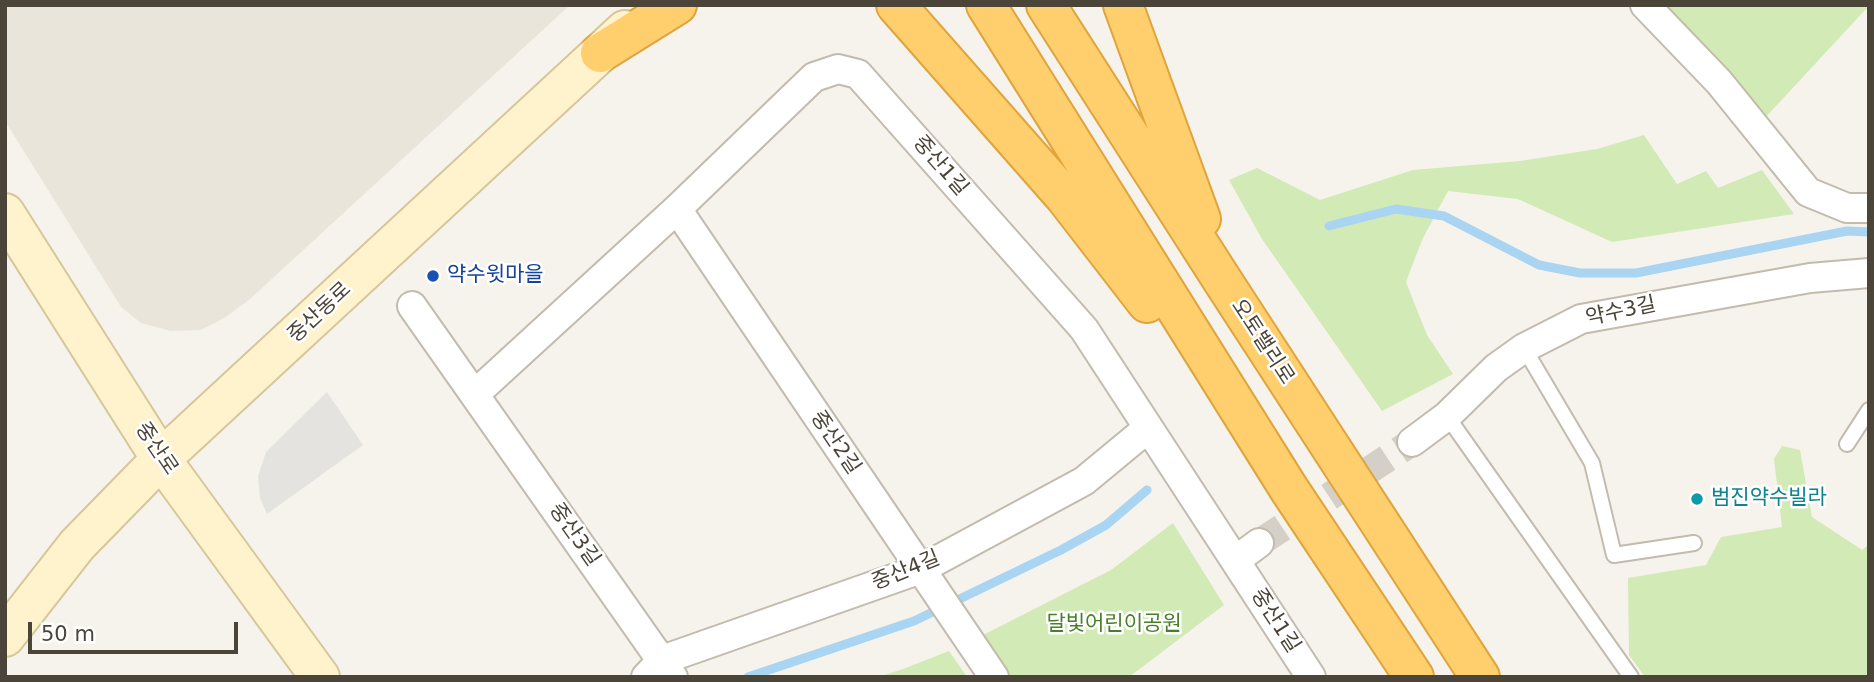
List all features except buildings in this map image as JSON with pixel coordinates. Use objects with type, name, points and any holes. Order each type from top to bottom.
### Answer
[{"type":"highway","points":[[592,61],[634,5]]},
{"type":"highway","points":[[592,61],[677,5]]},
{"type":"highway","points":[[986,5],[1289,489],[1414,677]]},
{"type":"highway","name":"오토밸리로","points":[[1046,5],[1480,677]]},
{"type":"highway","points":[[1123,5],[1226,286]]},
{"type":"highway","points":[[897,11],[1065,197],[1289,489]]},
{"type":"street","name":"중산동로","points":[[5,638],[77,545],[162,459],[652,5]]},
{"type":"street","points":[[1645,5],[1719,82],[1808,191],[1847,208],[1869,208]]},
{"type":"street","name":"중산1길","points":[[475,394],[677,209],[814,77],[838,69],[858,74],[1084,329],[1311,677]]},
{"type":"street","name":"중산2길","points":[[677,209],[994,677]]},
{"type":"street","name":"중산로","points":[[5,213],[162,459],[320,677]]},
{"type":"street","name":"약수3길","points":[[1412,442],[1447,416],[1496,368],[1524,348],[1581,319],[1810,278],[1869,273]]},
{"type":"street","name":"중산3길","points":[[412,306],[475,394],[660,671]]},
{"type":"street","name":"중산4길","points":[[660,671],[928,579],[1154,437]]},
{"type":"street","points":[[1236,560],[1259,544]]},
{"type":"lane","points":[[1524,348],[1592,463],[1614,555],[1694,543]]},
{"type":"lane","points":[[1847,443],[1869,410]]},
{"type":"lane","points":[[1447,416],[1631,677]]},
{"type":"shaded area","points":[[5,5],[570,5],[250,299],[226,317],[201,330],[171,331],[141,323],[121,307],[5,121]]},
{"type":"shaded area","points":[[327,392],[363,445],[267,514],[260,498],[258,476],[266,452]]},
{"type":"green space","points":[[1662,5],[1869,5],[1869,12],[1866,9],[1764,119]]},
{"type":"green space","points":[[1644,135],[1677,184],[1706,171],[1718,188],[1762,170],[1794,214],[1612,242],[1518,199],[1448,191],[1422,240],[1406,282],[1427,335],[1453,374],[1382,411],[1262,239],[1229,180],[1257,168],[1320,200],[1413,170],[1520,161],[1597,149]]},
{"type":"green space","points":[[1782,446],[1800,450],[1812,517],[1862,550],[1869,544],[1869,677],[1645,677],[1629,655],[1628,578],[1706,565],[1721,537],[1782,527],[1774,459]]},
{"type":"green space","name":"달빛어린이공원","points":[[1173,523],[1224,605],[1129,677],[1010,677],[983,635],[1111,570]]},
{"type":"green space","points":[[949,651],[967,677],[878,677],[903,669]]},
{"type":"waterway","points":[[1329,226],[1396,209],[1444,216],[1539,265],[1580,273],[1636,273],[1847,231],[1869,232]]},
{"type":"waterway","points":[[748,677],[914,621],[1061,550],[1106,525],[1147,490]]},
{"type":"tunnel","points":[[1259,543],[1412,442]]},
{"type":"place","name":"약수윗마을","points":[[433,276]]},
{"type":"place","name":"범진약수빌라","points":[[1697,499]]}]
